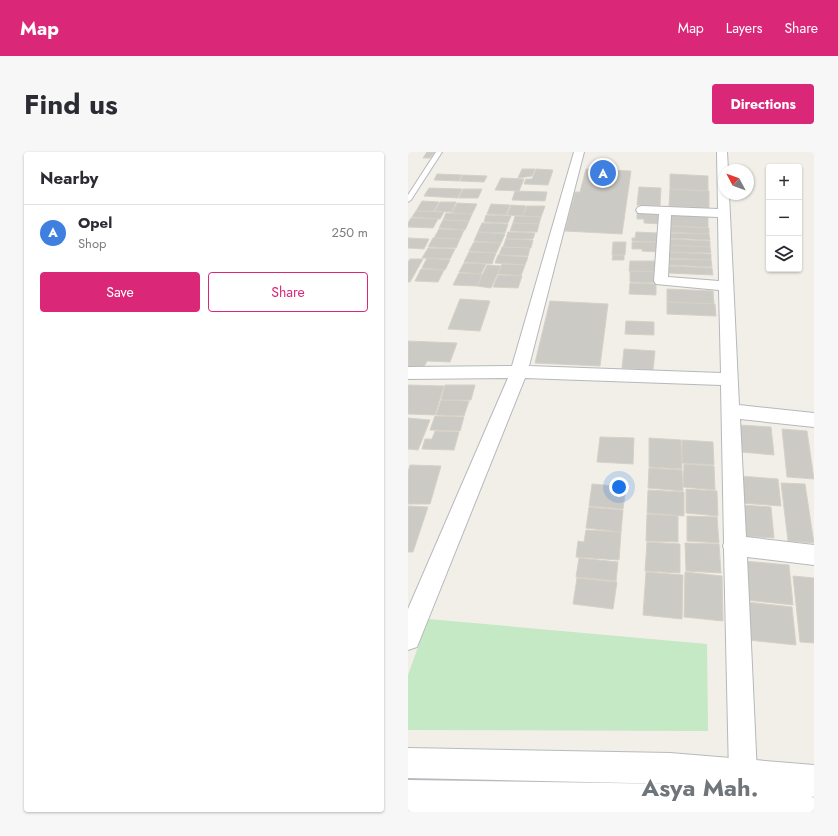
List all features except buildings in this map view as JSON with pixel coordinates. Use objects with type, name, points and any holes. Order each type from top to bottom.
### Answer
[{"type":"main road","points":[[408,763],[670,768],[814,781]]},
{"type":"main road","points":[[408,796],[701,806],[810,812]]},
{"type":"street","points":[[408,638],[519,372],[579,152]]},
{"type":"street","points":[[722,152],[734,546],[743,774]]},
{"type":"street","points":[[642,210],[724,213]]},
{"type":"street","points":[[665,211],[661,281],[726,286]]},
{"type":"street","points":[[408,374],[519,372],[729,379]]},
{"type":"street","points":[[730,411],[814,420]]},
{"type":"street","points":[[734,546],[814,555]]},
{"type":"lane","points":[[408,200],[439,152]]},
{"type":"green space","points":[[428,619],[707,644],[708,731],[408,730],[408,675]]},
{"type":"place","name":"Opel","points":[[603,173]]},
{"type":"district","name":"Asya Mah.","points":[[700,788]]}]
